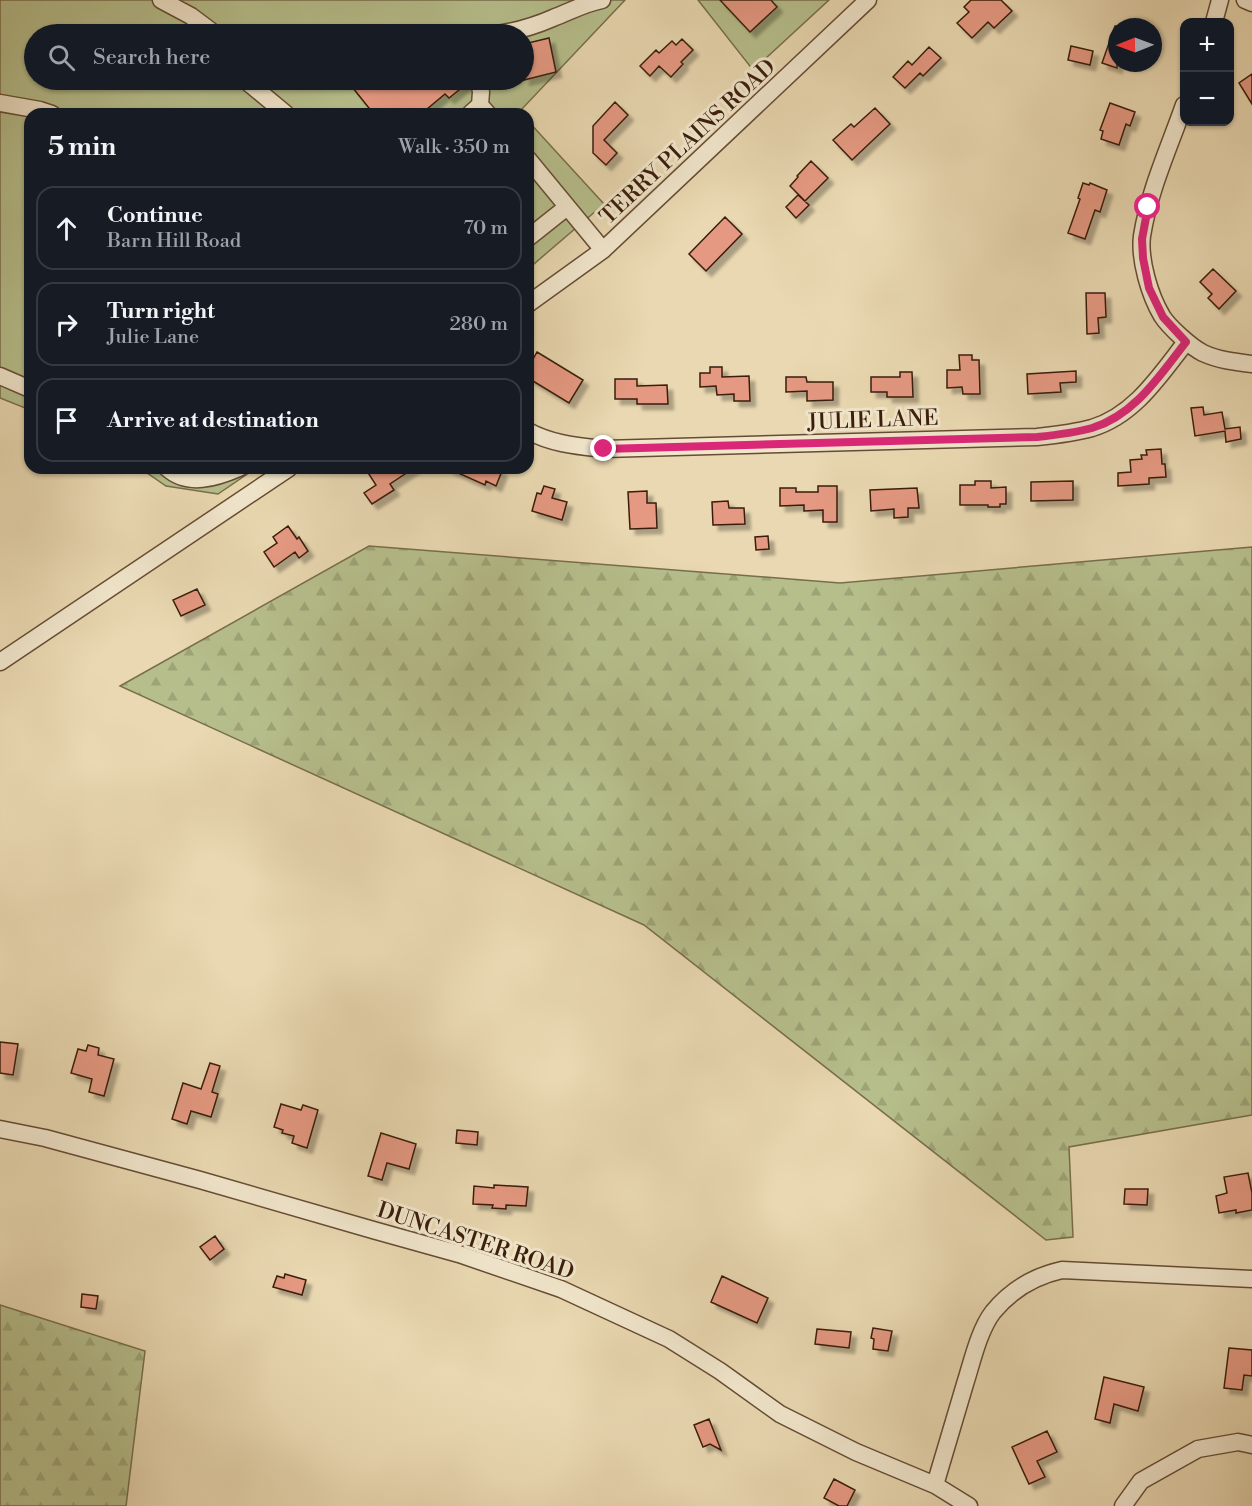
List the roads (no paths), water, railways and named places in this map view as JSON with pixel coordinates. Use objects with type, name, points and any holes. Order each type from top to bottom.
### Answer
[{"type":"street","points":[[161,0],[202,24]]},
{"type":"street","points":[[534,25],[602,0]]},
{"type":"street","name":"TERRY PLAINS ROAD","points":[[534,300],[603,250],[868,0]]},
{"type":"street","points":[[1215,18],[1220,0]]},
{"type":"street","points":[[1245,0],[1252,3]]},
{"type":"street","points":[[257,90],[279,108]]},
{"type":"street","points":[[479,108],[480,90]]},
{"type":"street","points":[[0,103],[29,108]]},
{"type":"street","points":[[1180,119],[1148,207],[1142,239],[1149,288],[1163,317],[1186,342],[1202,352],[1230,362],[1252,364]]},
{"type":"street","points":[[534,166],[603,250]]},
{"type":"street","points":[[534,233],[567,207]]},
{"type":"street","name":"JULIE LANE","points":[[534,434],[564,445],[604,449],[1037,437],[1073,433],[1095,427],[1124,411],[1144,395],[1186,342]]},
{"type":"street","points":[[0,376],[24,386]]},
{"type":"street","points":[[176,474],[195,480],[226,474]]},
{"type":"street","points":[[0,662],[279,474]]},
{"type":"street","name":"DUNCASTER ROAD","points":[[0,1129],[45,1138],[200,1180],[459,1254],[561,1289],[669,1339],[720,1371],[780,1414],[856,1452],[935,1485],[969,1506]]},
{"type":"street","points":[[935,1485],[972,1360],[984,1329],[992,1314],[1007,1296],[1025,1284],[1041,1275],[1062,1270],[1252,1279]]},
{"type":"street","points":[[1123,1506],[1141,1482],[1198,1449],[1238,1442],[1252,1445]]}]
